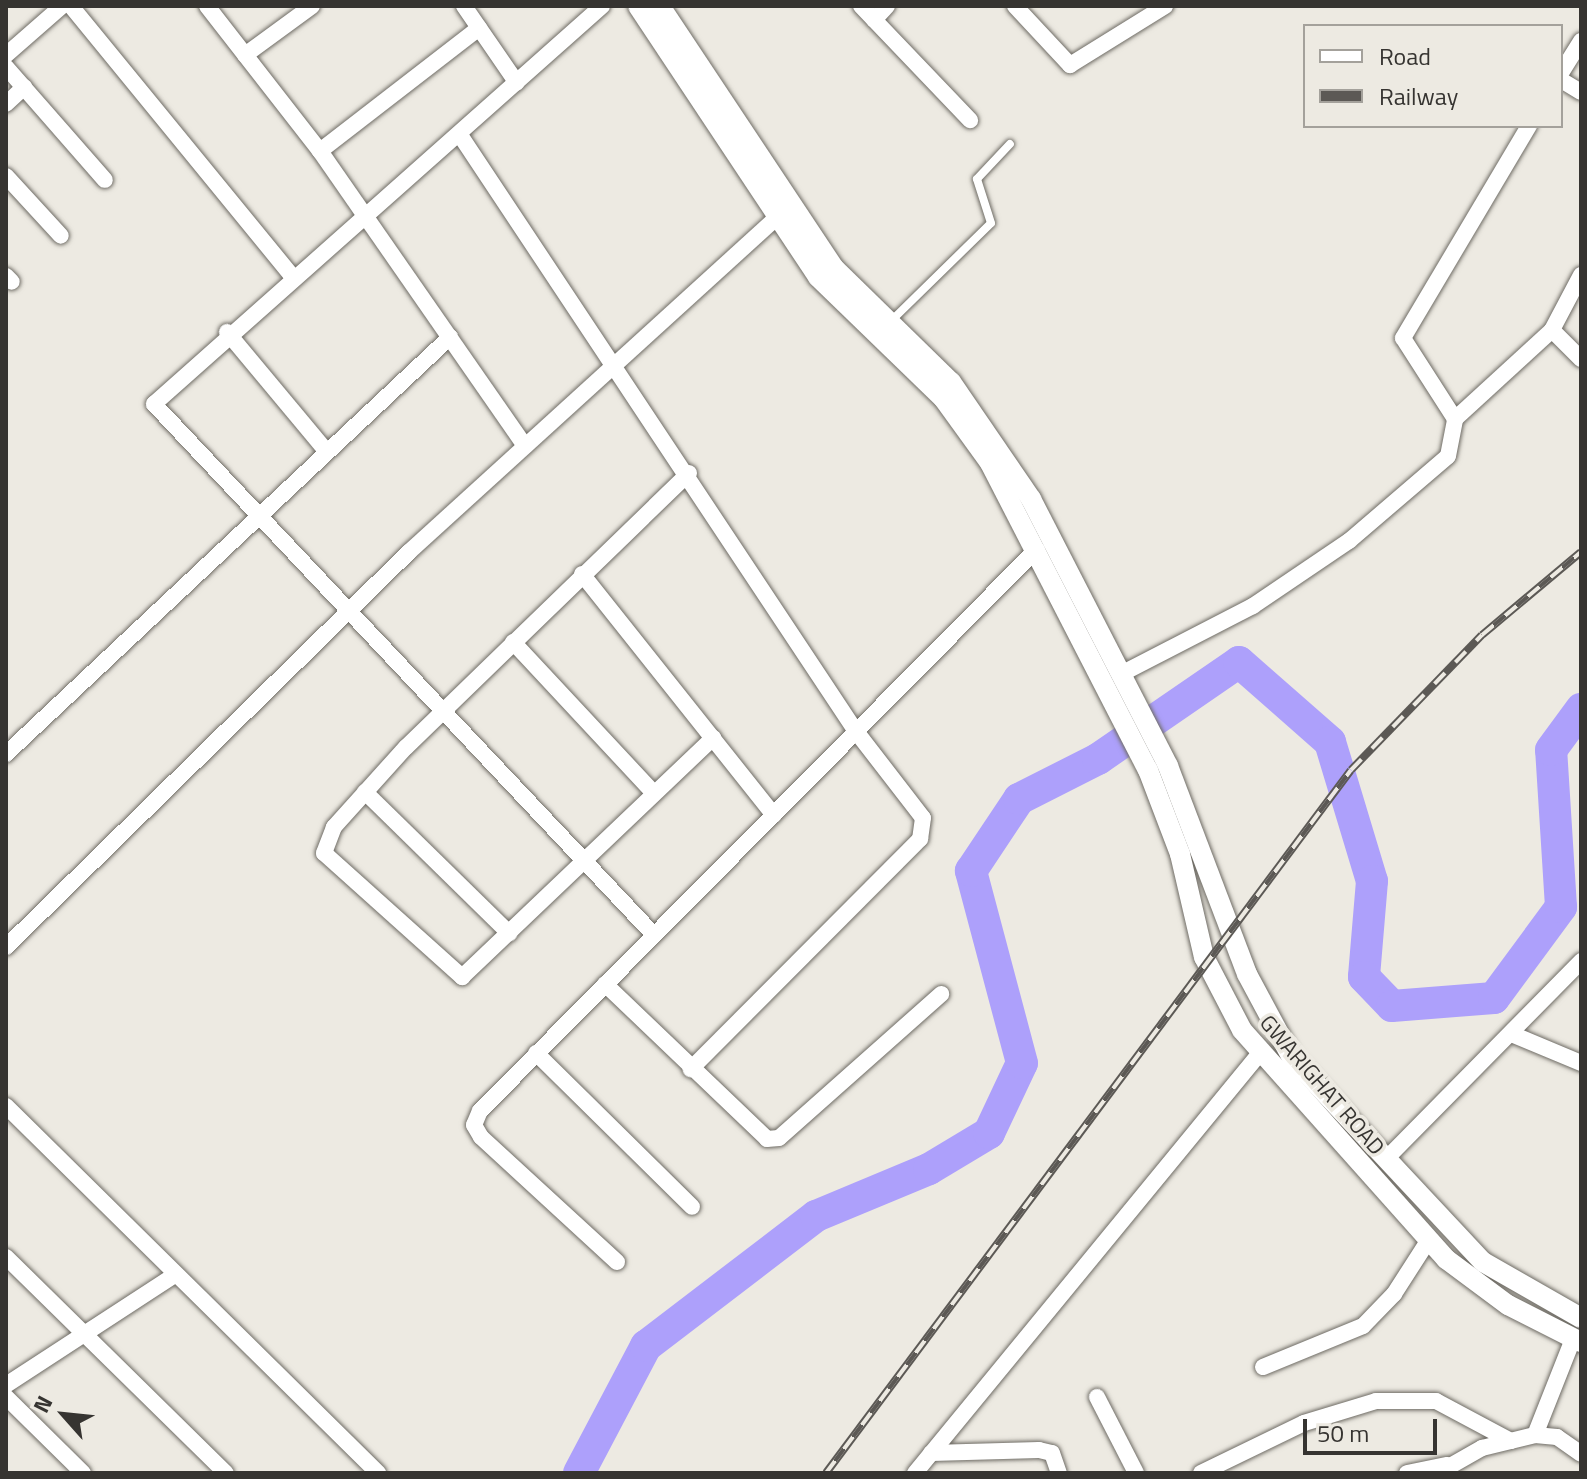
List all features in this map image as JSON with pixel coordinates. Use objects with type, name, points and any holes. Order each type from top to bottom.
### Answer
[{"type":"street","points":[[6,55],[62,6]]},
{"type":"street","points":[[71,6],[293,277]]},
{"type":"street","points":[[207,6],[320,151],[525,446]]},
{"type":"street","points":[[245,55],[312,6]]},
{"type":"street","points":[[464,6],[517,83]]},
{"type":"street","points":[[602,6],[369,219],[227,332],[154,404],[347,615],[654,935]]},
{"type":"street","points":[[638,6],[776,218],[846,308],[943,398],[1123,688]]},
{"type":"street","points":[[660,6],[834,268],[976,412],[1031,499],[1123,688],[1267,1016],[1292,1058],[1483,1262],[1581,1318]]},
{"type":"street","points":[[861,6],[970,120]]},
{"type":"street","points":[[874,20],[887,6]]},
{"type":"street","points":[[1015,6],[1070,65],[1165,6]]},
{"type":"street","points":[[320,151],[479,28]]},
{"type":"street","points":[[1563,70],[1581,41]]},
{"type":"street","points":[[6,67],[105,180]]},
{"type":"street","points":[[1563,81],[1581,92]]},
{"type":"street","points":[[6,104],[24,87]]},
{"type":"street","points":[[1455,419],[1403,338],[1528,128]]},
{"type":"street","points":[[460,135],[689,473],[855,730],[926,829],[691,1069]]},
{"type":"street","points":[[6,176],[61,236]]},
{"type":"street","points":[[6,947],[525,446],[776,218]]},
{"type":"street","points":[[1123,688],[1349,541],[1448,456],[1455,419],[1552,330],[1581,275]]},
{"type":"street","points":[[1552,330],[1581,359]]},
{"type":"street","points":[[227,332],[326,451]]},
{"type":"street","points":[[6,754],[450,337]]},
{"type":"street","points":[[689,473],[441,712],[365,792],[326,840],[330,863],[462,977],[713,738]]},
{"type":"street","points":[[617,1262],[474,1125],[536,1053],[1037,549]]},
{"type":"street","points":[[582,574],[774,815]]},
{"type":"street","points":[[513,642],[653,792]]},
{"type":"street","name":"GWARIGHAT ROAD","points":[[1158,768],[1214,983],[1260,1053],[1428,1241],[1508,1305],[1577,1341]]},
{"type":"street","points":[[365,792],[509,933]]},
{"type":"street","points":[[1386,1159],[1514,1035],[1581,961]]},
{"type":"street","points":[[605,984],[745,1124],[767,1139],[779,1138],[941,994]]},
{"type":"street","points":[[1514,1035],[1581,1063]]},
{"type":"street","points":[[536,1053],[692,1207]]},
{"type":"street","points":[[915,1473],[1260,1053]]},
{"type":"street","points":[[6,1106],[378,1473]]},
{"type":"street","points":[[1263,1367],[1363,1326],[1394,1294],[1428,1241]]},
{"type":"street","points":[[6,1257],[226,1473]]},
{"type":"street","points":[[6,1385],[176,1274]]},
{"type":"street","points":[[1535,1435],[1577,1341]]},
{"type":"street","points":[[6,1397],[83,1473]]},
{"type":"street","points":[[1097,1397],[1136,1473]]},
{"type":"street","points":[[1201,1473],[1337,1410],[1410,1397],[1452,1406],[1511,1441]]},
{"type":"street","points":[[1407,1473],[1442,1469],[1511,1441],[1535,1435],[1557,1437],[1581,1454]]},
{"type":"street","points":[[931,1453],[1039,1450],[1052,1453],[1059,1473]]},
{"type":"lane","points":[[889,323],[991,223],[977,179],[1010,144]]},
{"type":"waterway","points":[[579,1473],[646,1346],[816,1216],[929,1169],[989,1133],[1022,1063],[971,871],[1019,799],[1098,759],[1239,662],[1330,742],[1372,881],[1364,977],[1392,1006],[1494,998],[1561,907],[1551,750],[1581,709]]},
{"type":"railway","points":[[826,1473],[1351,770],[1482,635],[1581,552]]}]
